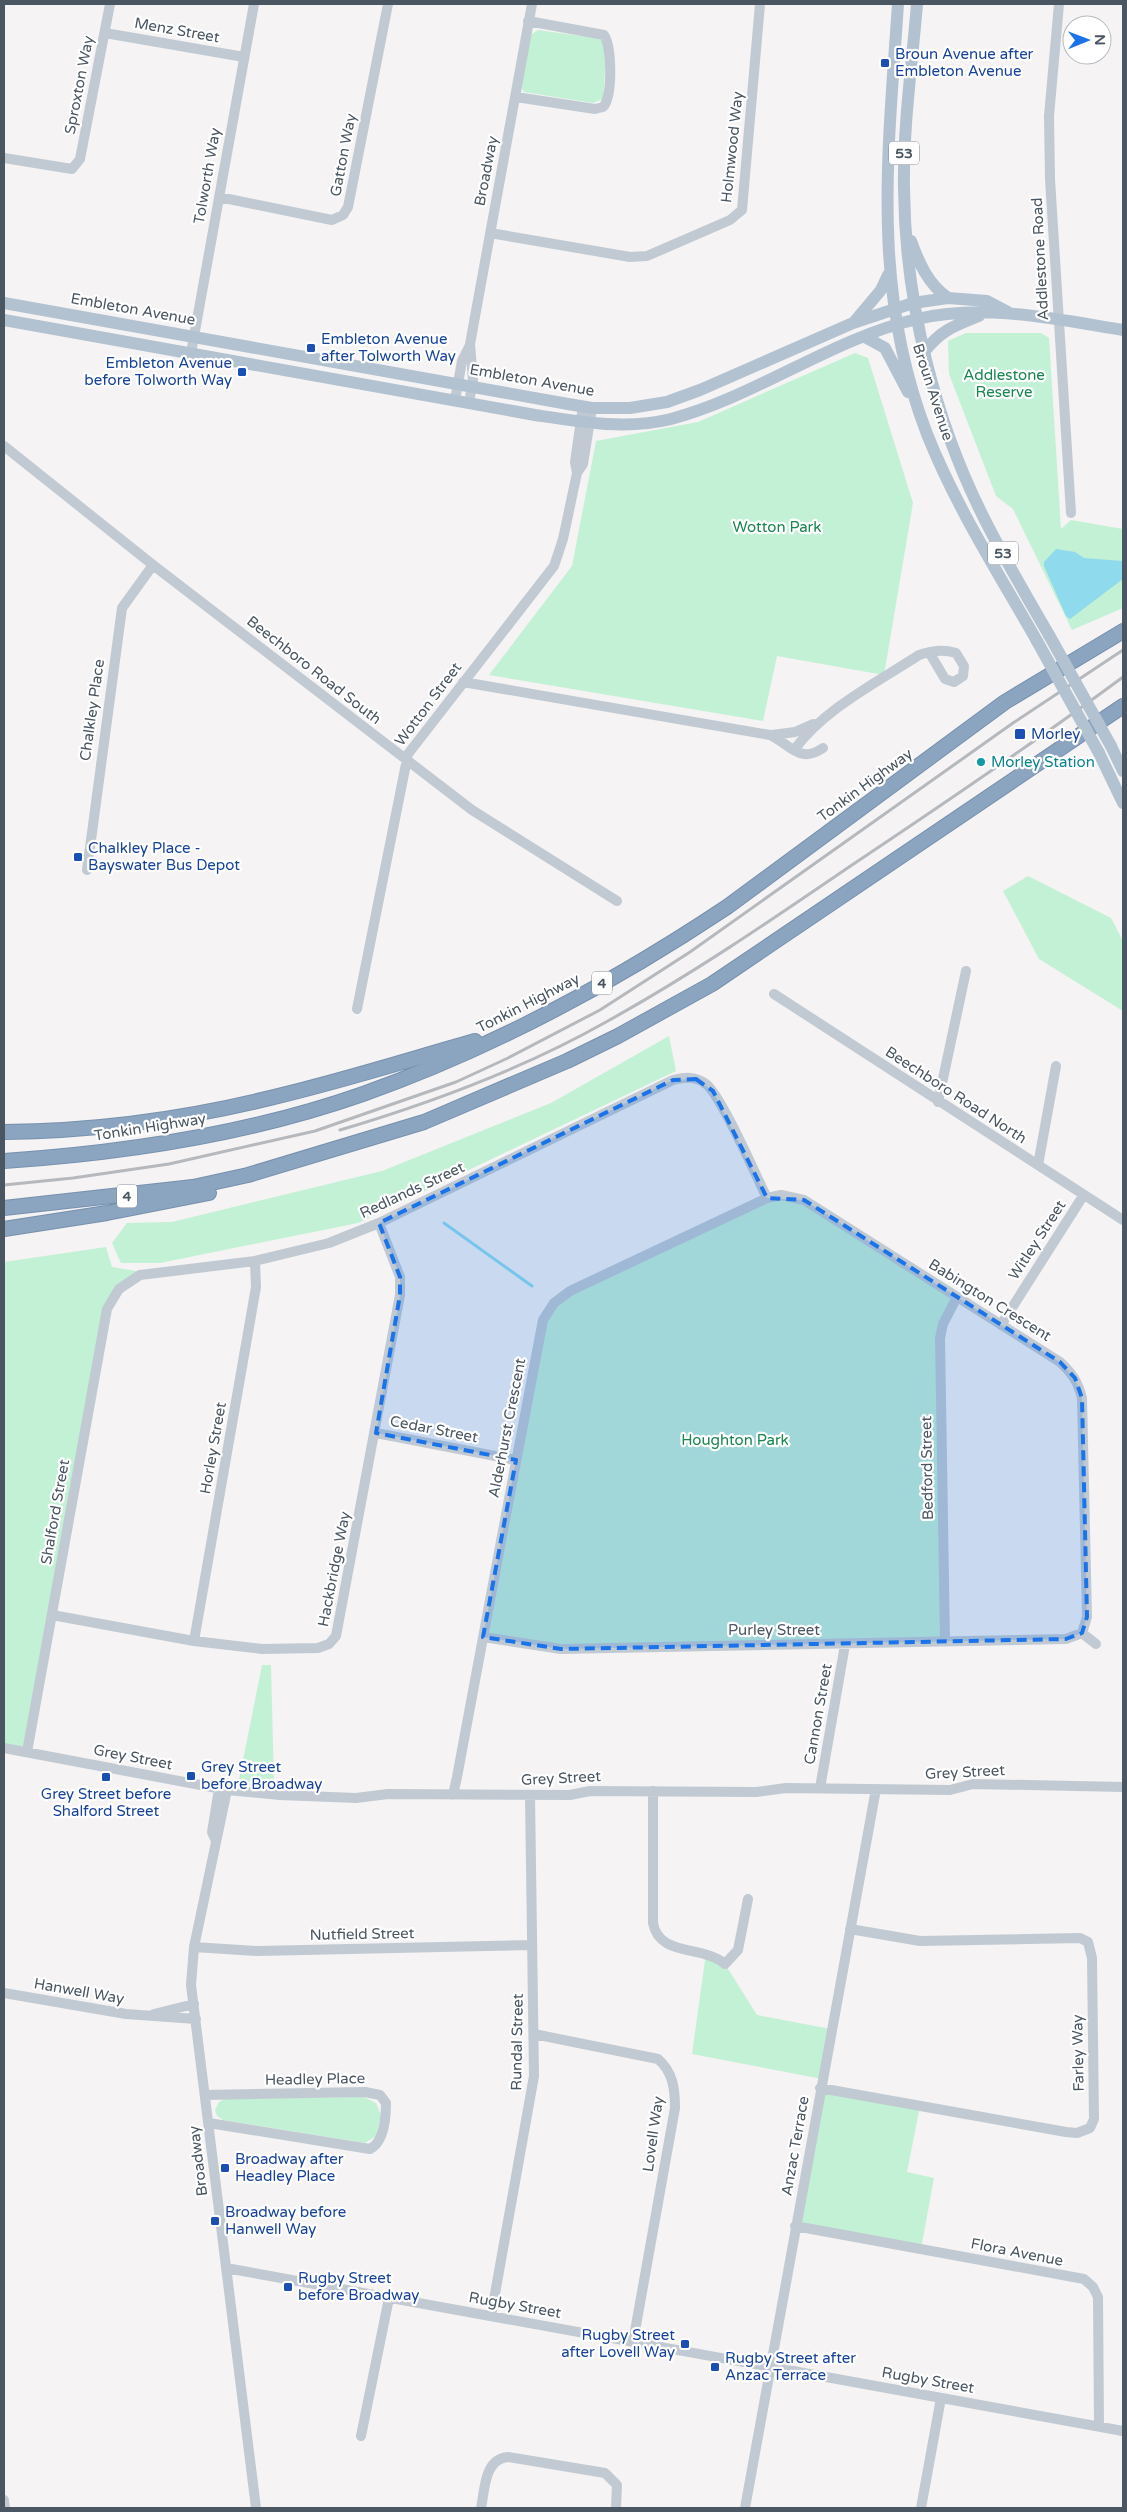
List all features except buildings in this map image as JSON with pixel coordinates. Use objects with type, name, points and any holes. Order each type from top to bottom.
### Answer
[{"type":"highway","name":"Tonkin Highway","points":[[4,1161],[121,1150],[264,1122],[362,1094],[458,1056],[591,989],[684,935],[727,907],[1005,702],[1123,630]]},
{"type":"highway","name":"4","points":[[4,1208],[193,1187],[248,1174],[424,1122],[567,1061],[666,1011],[712,984],[1123,706]]},
{"type":"highway","points":[[4,1132],[130,1123],[240,1105],[504,1033]]},
{"type":"highway","points":[[4,1229],[63,1221],[193,1197],[210,1193],[248,1174]]},
{"type":"main road","name":"Broun Avenue","points":[[898,4],[886,186],[889,274],[896,326],[920,414],[960,504],[1037,642],[1105,750],[1123,771]]},
{"type":"main road","name":"Broun Avenue","points":[[917,4],[904,144],[905,224],[913,303],[924,352],[956,450],[987,525],[1049,635],[1105,750],[1123,804]]},
{"type":"main road","points":[[905,224],[924,273],[939,292],[948,298]]},
{"type":"main road","points":[[853,323],[881,290],[889,274]]},
{"type":"main road","name":"Embleton Avenue","points":[[6,303],[588,407],[606,408],[630,408],[666,402],[716,383],[853,323],[913,303],[948,298],[987,301],[1008,312]]},
{"type":"main road","points":[[6,303],[24,314],[37,318],[40,326]]},
{"type":"main road","name":"Embleton Avenue","points":[[4,320],[586,423],[638,424],[671,419],[723,400],[865,337],[916,319],[952,313],[1008,312],[1123,330]]},
{"type":"main road","points":[[924,352],[938,335],[948,328],[988,313]]},
{"type":"main road","points":[[865,337],[885,348],[920,414]]},
{"type":"main road","points":[[356,365],[383,379],[390,389]]},
{"type":"main road","points":[[716,383],[723,400]]},
{"type":"main road","points":[[606,408],[601,414],[604,418],[621,418],[638,424]]},
{"type":"street","name":"Sproxton Way","points":[[4,158],[72,169],[80,158],[110,4]]},
{"type":"street","name":"Tolworth Way","points":[[191,353],[254,4]]},
{"type":"street","name":"Gatton Way","points":[[219,197],[332,220],[343,216],[348,207],[388,4]]},
{"type":"street","name":"Broadway","points":[[469,403],[472,386],[470,344],[532,4]]},
{"type":"street","name":"Holmwood Way","points":[[490,233],[630,257],[647,256],[730,220],[742,210],[760,4]]},
{"type":"street","name":"Addlestone Road","points":[[1059,4],[1049,116],[1058,319],[1071,514]]},
{"type":"street","points":[[516,97],[595,109],[603,107],[608,100],[610,54],[608,42],[604,35],[528,21]]},
{"type":"street","name":"Menz Street","points":[[105,33],[244,57]]},
{"type":"street","name":"Broadway","points":[[455,400],[462,361],[470,344]]},
{"type":"street","name":"Wotton Street","points":[[357,1009],[408,754],[554,566],[561,546],[578,473],[575,462],[586,423],[588,407]]},
{"type":"street","name":"Beechboro Road South","points":[[4,446],[153,565],[472,810],[617,900]]},
{"type":"street","name":"Chalkley Place","points":[[86,870],[122,608],[153,565]]},
{"type":"street","points":[[794,750],[810,730],[827,716],[918,655],[930,652]]},
{"type":"street","points":[[463,682],[770,735],[794,732],[827,716]]},
{"type":"street","points":[[770,735],[794,750],[812,755],[823,748]]},
{"type":"street","points":[[938,1102],[966,971]]},
{"type":"street","name":"Beechboro Road North","points":[[774,994],[1083,1196],[1123,1220]]},
{"type":"street","points":[[1038,1165],[1056,1066]]},
{"type":"street","name":"Redlands Street","points":[[124,1283],[148,1273],[255,1261],[329,1243],[379,1223],[673,1080],[685,1077],[696,1079],[713,1091],[767,1198]]},
{"type":"street","name":"Babington Crescent","points":[[767,1198],[780,1195],[804,1200],[1060,1362],[1075,1378],[1082,1398],[1087,1617],[1082,1633]]},
{"type":"street","name":"Witley Street","points":[[1001,1325],[1083,1196]]},
{"type":"street","name":"Alderhurst Crescent","points":[[453,1794],[543,1320],[554,1303],[570,1291],[767,1198]]},
{"type":"street","name":"Hackbridge Way","points":[[52,1615],[194,1641],[277,1650],[318,1648],[329,1644],[336,1636],[376,1433],[400,1295],[400,1277],[379,1223]]},
{"type":"street","name":"Horley Street","points":[[194,1641],[256,1287],[255,1261]]},
{"type":"street","name":"Shalford Street","points":[[27,1752],[107,1309],[114,1295],[124,1283]]},
{"type":"street","name":"Bedford Street","points":[[945,1641],[940,1338],[943,1324],[957,1297]]},
{"type":"street","name":"Cedar Street","points":[[376,1433],[516,1460]]},
{"type":"street","points":[[1082,1633],[1096,1644]]},
{"type":"street","name":"Purley Street","points":[[483,1637],[535,1646],[561,1648],[845,1645],[1066,1639],[1082,1633]]},
{"type":"street","name":"Cannon Street","points":[[820,1788],[845,1645]]},
{"type":"street","name":"Grey Street","points":[[4,1748],[223,1789],[280,1795],[356,1798],[388,1794],[570,1795],[590,1790],[756,1792],[774,1788],[950,1790],[973,1784],[1123,1787]]},
{"type":"street","name":"Broadway","points":[[223,1789],[219,1835],[194,1947],[191,1984],[256,2508]]},
{"type":"street","name":"Anzac Terrace","points":[[745,2508],[876,1789]]},
{"type":"street","points":[[653,1791],[653,1923],[657,1937],[668,1945],[706,1953],[718,1958],[725,1964],[738,1950],[748,1899]]},
{"type":"street","name":"Rundal Street","points":[[491,2316],[534,2076],[530,1795]]},
{"type":"street","name":"Farley Way","points":[[820,2088],[1066,2132],[1077,2133],[1090,2128],[1094,2119],[1092,1958],[1088,1942],[1080,1938],[920,1941],[850,1928]]},
{"type":"street","name":"Nutfield Street","points":[[194,1947],[257,1950],[532,1945]]},
{"type":"street","name":"Hanwell Way","points":[[4,1993],[126,2014],[196,2019]]},
{"type":"street","name":"Hanwell Way","points":[[150,2015],[194,2004]]},
{"type":"street","name":"Lovell Way","points":[[534,2034],[658,2059],[671,2075],[675,2108],[632,2342]]},
{"type":"street","name":"Headley Place","points":[[205,2095],[365,2092],[380,2095],[386,2104],[381,2137],[375,2147],[370,2149],[208,2123]]},
{"type":"street","name":"Flora Avenue","points":[[795,2226],[1084,2279],[1098,2297],[1099,2426]]},
{"type":"street","name":"Rugby Street","points":[[226,2268],[1123,2431]]},
{"type":"street","points":[[361,2436],[388,2298]]},
{"type":"street","points":[[921,2508],[941,2398]]},
{"type":"street","points":[[481,2508],[490,2466],[500,2458],[508,2457],[605,2473],[617,2485],[616,2508]]},
{"type":"street","points":[[4,2500],[5,2508]]},
{"type":"highlighted area","points":[[696,1079],[713,1091],[767,1198],[804,1200],[1060,1362],[1075,1378],[1082,1398],[1087,1617],[1082,1633],[1066,1639],[561,1649],[483,1637],[516,1460],[376,1433],[400,1295],[400,1277],[379,1223],[673,1080]]},
{"type":"green space","points":[[538,30],[602,39],[607,45],[603,99],[593,103],[524,92],[521,87],[529,36]]},
{"type":"green space","name":"Addlestone Reserve","points":[[966,333],[1041,333],[1049,338],[1061,529],[1071,520],[1123,529],[1123,608],[1072,630],[1013,509],[996,496],[949,374],[948,341]]},
{"type":"green space","name":"Wotton Park","points":[[855,353],[868,358],[913,503],[884,675],[777,656],[763,721],[489,675],[572,566],[596,441],[698,422]]},
{"type":"green space","points":[[1028,876],[1111,918],[1123,941],[1123,1011],[1039,959],[1003,891]]},
{"type":"green space","points":[[669,1036],[676,1071],[358,1223],[160,1263],[121,1263],[112,1243],[127,1223],[172,1222],[382,1171],[551,1103]]},
{"type":"green space","name":"Houghton Park","points":[[794,1196],[957,1297],[943,1324],[945,1641],[561,1649],[483,1637],[543,1320],[554,1303],[767,1198]]},
{"type":"green space","points":[[106,1247],[112,1267],[148,1273],[114,1295],[27,1752],[4,1748],[4,1262]]},
{"type":"green space","points":[[262,1665],[271,1665],[274,1785],[239,1780]]},
{"type":"green space","points":[[706,1953],[725,1964],[757,2015],[831,2029],[822,2079],[692,2054]]},
{"type":"green space","points":[[820,2088],[920,2106],[907,2172],[934,2178],[921,2249],[795,2226]]},
{"type":"green space","points":[[364,2097],[376,2103],[381,2115],[376,2136],[365,2143],[223,2120],[217,2116],[215,2110],[219,2102],[225,2099]]},
{"type":"water","points":[[1056,549],[1075,552],[1084,558],[1123,561],[1123,579],[1070,619],[1066,616],[1044,566],[1044,562]]},
{"type":"waterway","points":[[444,1223],[532,1286]]},
{"type":"railway","points":[[4,1185],[73,1178],[169,1164],[315,1131],[456,1082],[508,1058],[600,1010],[690,952],[1013,723],[1123,650]]},
{"type":"railway","points":[[340,1130],[476,1084],[542,1055],[638,1004],[730,947],[988,774],[1123,677]]},
{"type":"place","name":"Broun Avenue after Embleton Avenue","points":[[885,63]]},
{"type":"place","name":"Embleton Avenue after Tolworth Way","points":[[311,348]]},
{"type":"place","name":"Embleton Avenue before Tolworth Way","points":[[242,372]]},
{"type":"place","name":"Morley","points":[[1020,734]]},
{"type":"place","name":"Morley Station","points":[[981,762]]},
{"type":"place","name":"Chalkley Place - Bayswater Bus Depot","points":[[78,857]]},
{"type":"place","name":"Grey Street before Broadway","points":[[191,1776]]},
{"type":"place","name":"Grey Street before Shalford Street","points":[[106,1777]]},
{"type":"place","name":"Broadway after Headley Place","points":[[225,2168]]},
{"type":"place","name":"Broadway before Hanwell Way","points":[[215,2221]]},
{"type":"place","name":"Rugby Street before Broadway","points":[[288,2287]]},
{"type":"place","name":"Rugby Street after Lovell Way","points":[[685,2344]]},
{"type":"place","name":"Rugby Street after Anzac Terrace","points":[[715,2367]]}]
